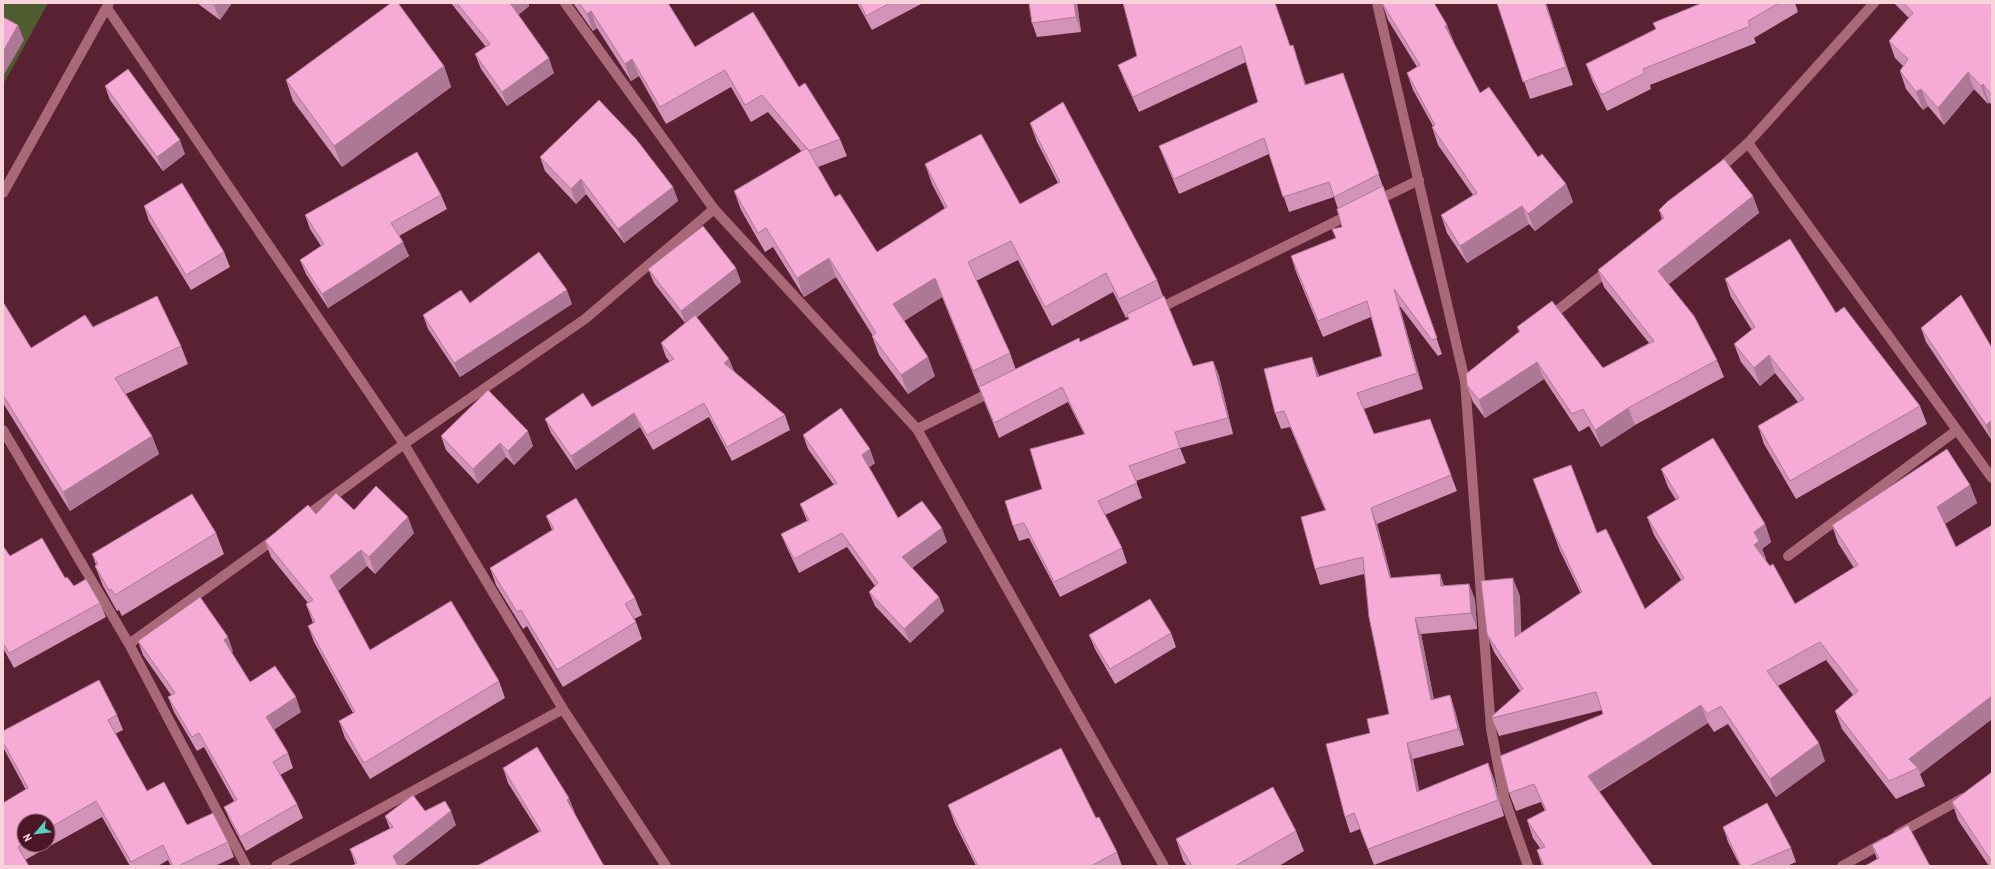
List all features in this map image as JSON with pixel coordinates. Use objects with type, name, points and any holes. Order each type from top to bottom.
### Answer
[{"type":"street","points":[[565,3],[714,209],[917,429],[1164,866]]},
{"type":"street","points":[[1377,3],[1468,378],[1491,729],[1504,797],[1528,866]]},
{"type":"street","points":[[1708,180],[1748,143],[1874,3]]},
{"type":"street","points":[[3,193],[108,5],[404,444],[563,709],[666,866]]},
{"type":"street","points":[[1748,143],[1992,478]]},
{"type":"street","points":[[1143,317],[1419,180]]},
{"type":"street","points":[[295,524],[404,444],[585,319],[714,209]]},
{"type":"street","points":[[1541,323],[1598,280],[1621,259]]},
{"type":"street","points":[[917,429],[1002,387]]},
{"type":"street","points":[[3,430],[129,644],[246,866]]},
{"type":"street","points":[[1788,556],[1957,430]]},
{"type":"street","points":[[129,644],[282,533]]},
{"type":"street","points":[[276,866],[563,709]]},
{"type":"street","points":[[1842,866],[1968,796],[1973,791]]},
{"type":"green space","points":[[3,3],[48,3],[3,85]]},
{"type":"building","points":[[391,3],[398,3],[444,66],[334,146],[286,80]]},
{"type":"building","points":[[457,3],[510,3],[549,58],[502,92],[475,54],[490,44]]},
{"type":"building","points":[[579,3],[668,3],[695,47],[753,12],[799,87],[805,83],[840,139],[809,151],[762,95],[745,105],[725,70],[660,107],[632,59],[625,64],[591,11],[587,14]]},
{"type":"building","points":[[860,3],[890,3],[866,16]]},
{"type":"building","points":[[1029,3],[1074,3],[1076,17],[1032,23]]},
{"type":"building","points":[[1123,3],[1275,3],[1290,46],[1293,45],[1305,85],[1343,73],[1379,174],[1334,197],[1329,182],[1283,197],[1264,138],[1174,179],[1159,146],[1258,102],[1241,46],[1133,97],[1118,65],[1137,56]]},
{"type":"building","points":[[1382,3],[1434,3],[1447,25],[1445,26],[1480,93],[1489,87],[1538,157],[1542,154],[1566,184],[1528,214],[1522,206],[1460,246],[1441,215],[1477,193],[1432,127],[1435,125],[1407,73],[1420,65]]},
{"type":"building","points":[[1497,3],[1545,3],[1566,67],[1523,82]]},
{"type":"building","points":[[1702,3],[1779,3],[1748,21],[1750,26],[1643,69],[1645,73],[1601,95],[1586,64],[1656,29],[1653,23]]},
{"type":"building","points":[[1904,3],[1992,3],[1992,96],[1983,84],[1981,86],[1968,72],[1938,108],[1921,89],[1916,92],[1900,71],[1908,59],[1889,41],[1913,13]]},
{"type":"building","points":[[3,17],[18,25],[3,52]]},
{"type":"building","points":[[128,69],[180,140],[157,157],[105,86]]},
{"type":"building","points":[[599,100],[636,139],[673,187],[618,229],[581,179],[571,189],[540,157]]},
{"type":"building","points":[[1063,102],[1157,280],[1119,299],[1106,273],[1045,307],[1011,241],[968,262],[1010,353],[973,371],[935,278],[893,304],[928,357],[901,375],[872,336],[876,333],[829,258],[797,278],[766,228],[758,233],[734,191],[807,148],[835,197],[840,194],[877,252],[947,207],[925,164],[981,134],[1020,204],[1060,182],[1030,123]]},
{"type":"building","points":[[417,152],[441,195],[391,223],[403,242],[322,294],[300,260],[324,244],[305,215]]},
{"type":"building","points":[[1724,159],[1753,196],[1658,271],[1694,316],[1717,360],[1628,408],[1595,430],[1583,409],[1572,414],[1537,362],[1479,400],[1467,385],[1466,374],[1520,331],[1517,327],[1552,301],[1603,368],[1654,341],[1598,270],[1664,218],[1659,210],[1667,202]]},
{"type":"building","points":[[182,183],[224,252],[186,275],[144,206]]},
{"type":"building","points":[[1383,186],[1437,338],[1432,340],[1394,289],[1417,373],[1357,393],[1374,434],[1430,419],[1451,475],[1371,508],[1390,578],[1440,574],[1441,586],[1469,584],[1471,613],[1415,618],[1431,700],[1450,695],[1458,729],[1407,743],[1417,792],[1488,763],[1498,800],[1368,849],[1354,813],[1345,817],[1326,744],[1370,733],[1367,719],[1389,714],[1369,617],[1363,557],[1315,569],[1301,517],[1326,510],[1284,411],[1275,413],[1264,369],[1312,357],[1317,377],[1382,356],[1367,301],[1318,321],[1291,256],[1336,238],[1332,229],[1342,227],[1337,209]]},
{"type":"building","points":[[703,226],[736,268],[681,311],[648,269]]},
{"type":"building","points":[[1790,239],[1836,313],[1844,307],[1920,406],[1790,481],[1758,426],[1804,399],[1769,355],[1754,368],[1734,344],[1755,327],[1725,279]]},
{"type":"building","points":[[539,252],[567,290],[454,363],[423,315],[461,290],[470,303]]},
{"type":"building","points":[[1961,295],[1992,348],[1992,420],[1986,425],[1921,328]]},
{"type":"building","points":[[157,296],[181,346],[115,378],[152,436],[63,492],[3,395],[3,302],[31,348],[85,315],[93,327]]},
{"type":"building","points":[[1164,296],[1193,366],[1213,361],[1228,418],[1175,432],[1180,448],[1129,466],[1137,483],[1098,501],[1122,548],[1054,582],[1024,523],[1013,526],[1005,501],[1042,489],[1030,449],[1085,434],[1062,387],[994,423],[979,387],[1079,338],[1080,342],[1129,319],[1127,314]]},
{"type":"building","points":[[695,315],[729,359],[724,363],[785,415],[727,447],[704,403],[647,435],[634,413],[571,456],[545,419],[583,393],[592,407],[674,359],[661,343]]},
{"type":"building","points":[[488,390],[528,431],[508,451],[500,443],[473,469],[441,436]]},
{"type":"building","points":[[841,408],[870,449],[862,455],[898,518],[922,501],[942,528],[902,557],[939,597],[904,629],[869,592],[878,583],[842,533],[794,559],[781,534],[809,520],[800,504],[837,483],[803,435]]},
{"type":"building","points":[[1713,438],[1765,524],[1754,532],[1759,541],[1754,545],[1770,566],[1773,564],[1795,604],[1858,565],[1832,525],[1947,449],[1970,485],[1937,507],[1956,547],[1992,525],[1992,696],[1909,759],[1918,768],[1889,781],[1835,711],[1858,691],[1820,642],[1767,671],[1819,743],[1770,779],[1721,706],[1707,714],[1701,705],[1588,776],[1653,866],[1544,866],[1537,850],[1545,847],[1527,820],[1546,810],[1534,784],[1509,793],[1500,756],[1603,714],[1596,692],[1492,718],[1492,716],[1523,689],[1487,634],[1481,581],[1513,578],[1515,637],[1582,592],[1554,533],[1533,479],[1571,465],[1597,533],[1606,529],[1645,609],[1684,578],[1647,517],[1679,498],[1661,469]]},
{"type":"building","points":[[376,486],[408,517],[369,557],[361,550],[330,576],[370,650],[451,601],[499,681],[364,763],[339,721],[355,712],[308,626],[315,622],[306,604],[313,600],[265,541],[308,505],[316,514],[336,493],[354,510]]},
{"type":"building","points":[[192,494],[216,533],[115,595],[111,589],[109,590],[95,566],[98,564],[92,554]]},
{"type":"building","points":[[576,498],[635,598],[625,604],[636,622],[557,670],[521,610],[517,612],[490,568],[554,529],[546,516]]},
{"type":"building","points":[[42,538],[65,578],[67,577],[74,586],[86,579],[100,603],[9,653],[3,643],[3,546],[10,556]]},
{"type":"building","points":[[200,597],[228,637],[224,640],[250,682],[275,666],[296,697],[266,717],[288,753],[273,762],[297,804],[240,837],[224,807],[237,800],[199,733],[192,737],[168,697],[175,693],[138,641]]},
{"type":"building","points":[[1150,599],[1171,633],[1110,669],[1089,635]]},
{"type":"building","points":[[99,680],[117,715],[108,720],[147,791],[164,782],[187,825],[213,813],[228,842],[178,866],[173,866],[163,845],[131,862],[96,801],[56,824],[56,813],[16,813],[16,853],[21,853],[29,866],[3,866],[3,803],[28,788],[3,742],[3,731]]},
{"type":"building","points":[[537,747],[569,798],[567,800],[604,866],[477,866],[541,831],[503,768]]},
{"type":"building","points":[[1061,748],[1096,818],[1099,817],[1117,852],[1091,866],[978,866],[948,805]]},
{"type":"building","points":[[1992,772],[1992,862],[1952,802]]},
{"type":"building","points":[[1273,787],[1296,831],[1235,866],[1192,866],[1176,839]]},
{"type":"building","points":[[413,795],[425,811],[445,801],[451,811],[393,856],[398,866],[352,866],[357,863],[350,849],[393,827],[385,816]]},
{"type":"building","points":[[1767,803],[1791,848],[1749,866],[1741,866],[1723,827]]},
{"type":"building","points":[[1908,825],[1930,866],[1865,866],[1879,858],[1872,845]]}]
